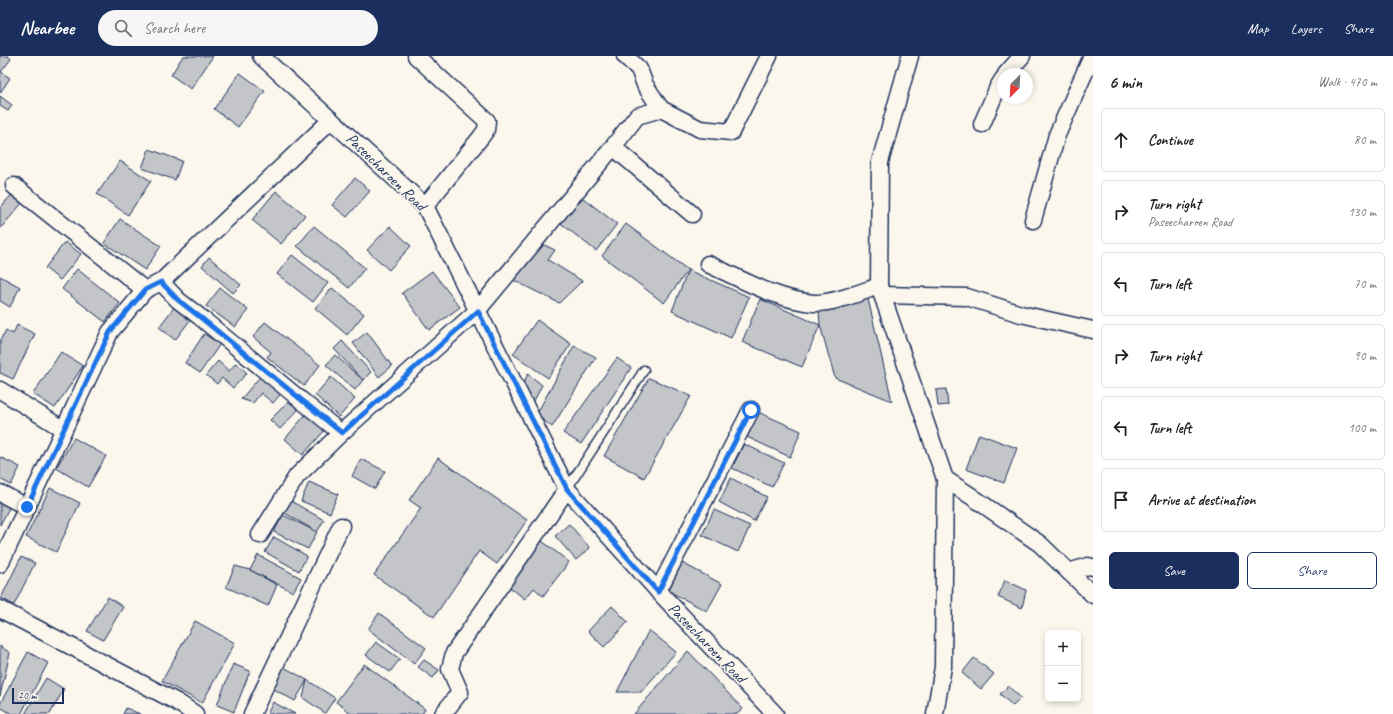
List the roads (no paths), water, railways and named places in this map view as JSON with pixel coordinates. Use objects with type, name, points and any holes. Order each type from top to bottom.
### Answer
[{"type":"street","name":"Paseecharoen Road","points":[[262,56],[425,206],[567,489],[658,592],[771,713]]},
{"type":"street","points":[[416,56],[486,121],[486,130],[482,137],[425,206]]},
{"type":"street","points":[[625,56],[639,69],[645,85],[661,109],[700,129],[731,132],[769,56]]},
{"type":"street","points":[[910,56],[880,162],[881,290],[945,479],[943,666],[935,714]]},
{"type":"street","points":[[1011,68],[1022,56]]},
{"type":"street","points":[[1033,220],[1057,135],[1092,56]]},
{"type":"street","points":[[982,124],[997,89]]},
{"type":"street","points":[[260,535],[297,476],[342,433],[478,311],[637,116],[661,109]]},
{"type":"street","points":[[0,564],[110,332],[145,290],[161,282],[331,120]]},
{"type":"street","points":[[613,147],[692,214]]},
{"type":"street","points":[[14,186],[145,290]]},
{"type":"street","points":[[708,264],[781,297],[815,303],[881,290],[967,297],[1021,314],[1093,330]]},
{"type":"street","points":[[161,282],[178,300],[342,433]]},
{"type":"street","points":[[0,390],[63,429]]},
{"type":"street","points":[[658,592],[751,410]]},
{"type":"street","points":[[945,479],[972,496],[1040,544],[1093,595]]},
{"type":"street","points":[[443,714],[460,692],[450,670],[454,653],[567,489]]},
{"type":"street","points":[[0,493],[27,507]]},
{"type":"street","points":[[252,714],[341,526]]},
{"type":"street","points":[[1069,572],[1088,566],[1093,567]]},
{"type":"street","points":[[0,609],[174,708],[195,714]]},
{"type":"lane","points":[[567,489],[644,370]]}]
